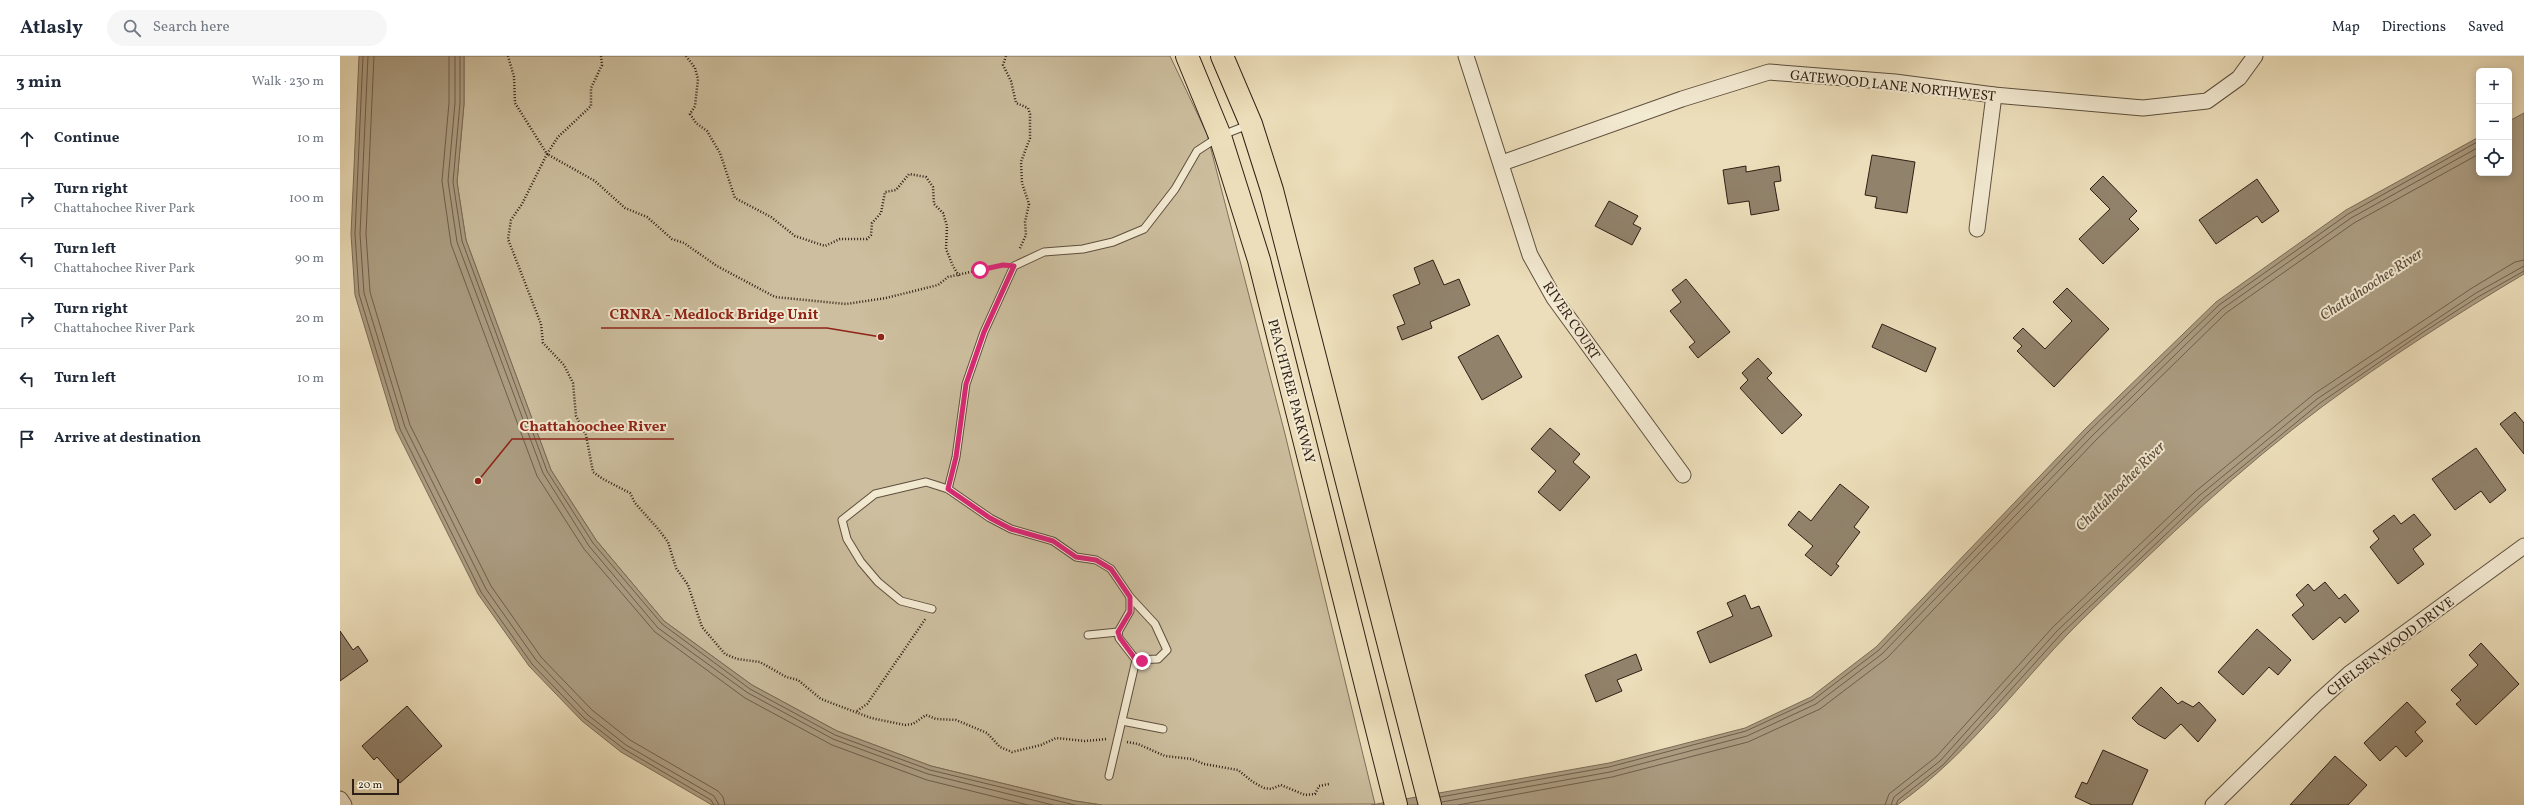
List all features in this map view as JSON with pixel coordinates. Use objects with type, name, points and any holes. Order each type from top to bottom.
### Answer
[{"type":"highway","name":"PEACHTREE PARKWAY","points":[[1187,56],[1220,136],[1259,260],[1396,805]]},
{"type":"highway","points":[[1222,56],[1251,124],[1278,212],[1430,805]]},
{"type":"street","name":"RIVER COURT","points":[[1466,56],[1502,163],[1530,255],[1554,298],[1683,475]]},
{"type":"street","name":"GATEWOOD LANE NORTHWEST","points":[[1502,163],[1682,99],[1769,72],[1895,82],[1994,95],[2143,108],[2207,101],[2240,78],[2255,56]]},
{"type":"street","points":[[1977,229],[1994,95]]},
{"type":"street","name":"CHELSEN WOOD DRIVE","points":[[2213,805],[2316,703],[2350,673],[2524,546]]},
{"type":"street","points":[[340,799],[344,805]]},
{"type":"lane","points":[[948,489],[956,457],[966,384],[984,332],[1014,266],[1044,252],[1083,249],[1112,242],[1144,229],[1175,189],[1197,151],[1220,136],[1251,124]]},
{"type":"lane","points":[[932,609],[901,601],[878,582],[861,562],[847,539],[842,520],[875,494],[926,482],[948,489],[990,518],[1011,529],[1053,541],[1076,557],[1096,560],[1111,569],[1130,597],[1155,624],[1167,650],[1158,659],[1136,660]]},
{"type":"lane","points":[[1109,776],[1136,660],[1120,638],[1118,632],[1130,612],[1130,597]]},
{"type":"lane","points":[[1088,635],[1118,632]]},
{"type":"lane","points":[[1122,721],[1164,729]]},
{"type":"path","points":[[508,56],[514,77],[515,103],[547,154],[594,181],[625,208],[646,217],[672,239],[684,243],[717,266],[775,297],[836,304],[856,303],[938,286],[948,277],[959,276],[1003,265],[1014,266],[1026,235],[1025,222],[1029,204],[1022,183],[1021,162],[1030,138],[1030,114],[1028,108],[1016,104],[1011,81],[1003,65],[1006,56]]},
{"type":"path","points":[[601,56],[602,65],[591,88],[592,106],[558,137],[547,154],[522,204],[511,220],[508,238],[540,324],[543,343],[564,364],[573,383],[576,416],[586,435],[593,472],[630,493],[635,502],[660,530],[668,542],[676,568],[688,585],[702,627],[719,648],[731,657],[760,662],[786,677],[798,680],[821,699],[848,710],[857,711],[871,718],[905,725],[913,724],[926,715],[936,719],[956,720],[987,733],[1000,747],[1012,752],[1041,745],[1056,738],[1094,741],[1118,739],[1138,744],[1165,756],[1192,759],[1204,764],[1238,770],[1253,782],[1268,788],[1281,785],[1308,796],[1315,794],[1319,786],[1329,784]]},
{"type":"path","points":[[686,56],[695,68],[698,79],[695,106],[690,114],[708,133],[720,154],[732,193],[738,201],[771,217],[794,236],[825,246],[840,239],[868,239],[871,235],[872,223],[881,213],[885,192],[896,190],[908,174],[926,177],[933,187],[934,204],[943,213],[947,226],[946,249],[952,266],[959,276]]},
{"type":"path","points":[[857,711],[867,704],[932,609]]},
{"type":"shaded area","points":[[464,56],[1170,56],[1207,134],[1285,434],[1375,804],[1102,805],[1075,801],[931,766],[837,731],[752,685],[664,621],[596,540],[551,470],[466,240],[457,182],[464,104]]},
{"type":"water","points":[[359,56],[464,56],[464,104],[457,182],[466,240],[551,470],[596,540],[664,621],[752,685],[837,731],[931,766],[1075,801],[1102,805],[712,805],[621,752],[582,721],[529,666],[478,594],[396,430],[355,295],[351,234]]},
{"type":"water","points":[[2524,113],[2524,274],[2472,305],[2372,371],[2323,406],[2232,479],[2174,532],[2066,636],[1974,737],[1950,761],[1897,805],[1371,805],[1609,763],[1745,728],[1811,697],[1876,647],[2085,429],[2216,302],[2346,210],[2476,139],[2476,176],[2512,176],[2512,119]]},
{"type":"building","points":[[1872,155],[1915,162],[1907,213],[1875,208],[1877,197],[1865,195]]},
{"type":"building","points":[[1746,166],[1746,172],[1779,166],[1781,181],[1774,182],[1779,210],[1751,215],[1749,201],[1728,204],[1723,170]]},
{"type":"building","points":[[2103,176],[2137,211],[2129,219],[2139,229],[2103,264],[2079,239],[2110,209],[2090,189]]},
{"type":"building","points":[[2257,179],[2279,211],[2262,223],[2257,216],[2216,244],[2199,220]]},
{"type":"building","points":[[1609,201],[1638,216],[1633,224],[1641,228],[1632,245],[1595,226]]},
{"type":"building","points":[[1433,260],[1444,285],[1459,279],[1470,305],[1430,322],[1432,328],[1402,340],[1397,327],[1405,324],[1393,295],[1420,284],[1414,268]]},
{"type":"building","points":[[1686,279],[1730,332],[1698,358],[1689,347],[1695,342],[1670,311],[1681,302],[1672,290]]},
{"type":"building","points":[[2067,288],[2109,329],[2054,387],[2017,351],[2022,346],[2013,338],[2023,328],[2045,349],[2072,321],[2053,302]]},
{"type":"building","points":[[1882,324],[1936,348],[1926,372],[1872,347]]},
{"type":"building","points":[[1498,335],[1522,377],[1482,400],[1458,357]]},
{"type":"building","points":[[1758,358],[1772,373],[1767,378],[1802,415],[1782,434],[1740,388],[1748,380],[1742,373]]},
{"type":"building","points":[[2515,412],[2524,423],[2524,454],[2500,424]]},
{"type":"building","points":[[1550,428],[1580,454],[1573,462],[1590,477],[1560,511],[1538,492],[1556,471],[1531,449]]},
{"type":"building","points":[[2476,448],[2506,490],[2490,503],[2481,491],[2455,510],[2432,479]]},
{"type":"building","points":[[1840,484],[1869,507],[1854,527],[1860,532],[1836,564],[1839,566],[1831,576],[1805,555],[1813,546],[1788,525],[1799,511],[1811,521]]},
{"type":"building","points":[[2414,514],[2431,535],[2413,549],[2424,564],[2398,584],[2370,547],[2379,539],[2373,531],[2394,515],[2401,524]]},
{"type":"building","points":[[2325,582],[2339,599],[2345,594],[2359,611],[2345,623],[2340,617],[2313,640],[2292,615],[2304,605],[2296,595],[2308,584],[2314,591]]},
{"type":"building","points":[[1745,595],[1751,609],[1759,606],[1772,636],[1710,663],[1697,632],[1733,616],[1727,603]]},
{"type":"building","points":[[2257,629],[2291,660],[2278,675],[2269,667],[2243,695],[2218,672]]},
{"type":"building","points":[[340,631],[353,650],[358,646],[368,661],[340,681]]},
{"type":"building","points":[[2481,643],[2519,684],[2476,725],[2456,704],[2461,700],[2451,690],[2478,665],[2469,655]]},
{"type":"building","points":[[1636,654],[1642,670],[1617,680],[1622,691],[1596,702],[1585,675]]},
{"type":"building","points":[[2161,687],[2178,704],[2182,701],[2193,707],[2199,702],[2216,720],[2198,742],[2181,724],[2165,739],[2138,724],[2132,718]]},
{"type":"building","points":[[2407,702],[2426,722],[2415,732],[2423,741],[2406,757],[2396,746],[2380,761],[2364,743]]},
{"type":"building","points":[[407,706],[442,746],[400,783],[377,757],[374,760],[362,746]]},
{"type":"building","points":[[2103,750],[2148,770],[2132,805],[2092,805],[2075,797],[2082,782],[2087,784]]},
{"type":"building","points":[[2335,756],[2367,785],[2348,805],[2290,805]]},
{"type":"place","name":"CRNRA - Medlock Bridge Unit","points":[[881,337]]},
{"type":"place","name":"Chattahoochee River","points":[[478,481]]},
{"type":"route","points":[[980,270],[1003,265],[1014,266],[1004,285],[984,332],[966,384],[961,409],[956,457],[948,489],[990,518],[1011,529],[1053,541],[1065,551],[1076,557],[1096,560],[1111,569],[1130,597],[1130,612],[1124,625],[1118,632],[1120,638],[1126,644],[1136,660],[1142,661]]}]
